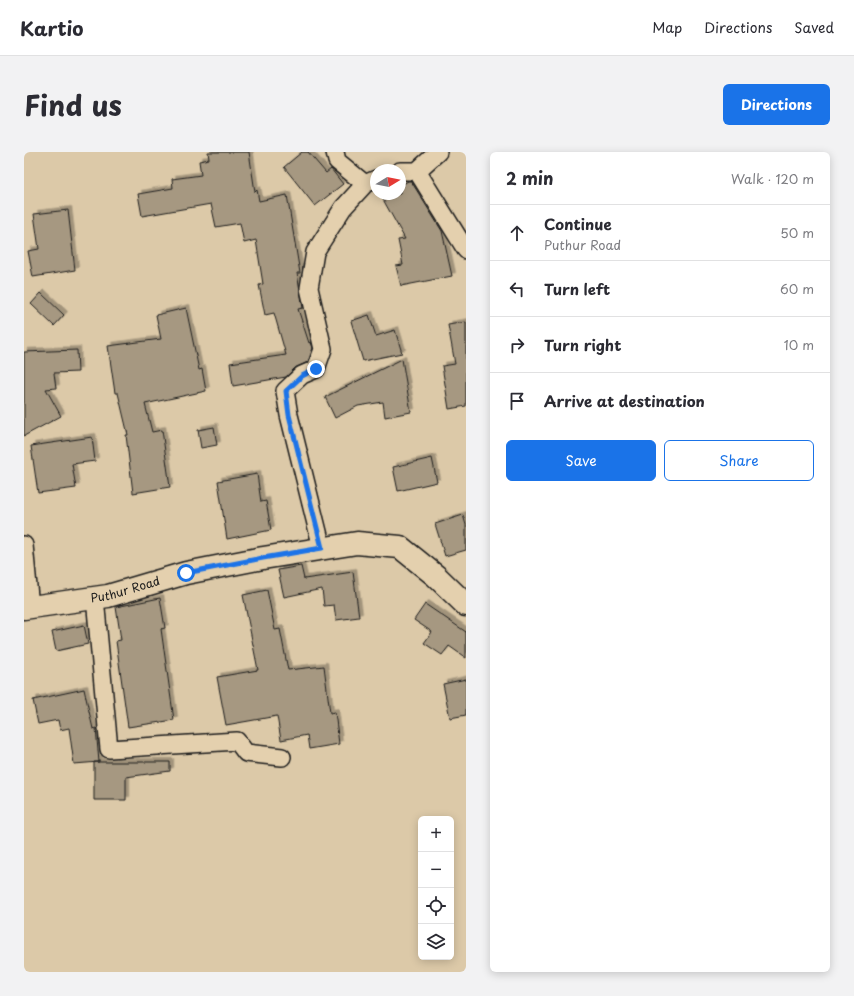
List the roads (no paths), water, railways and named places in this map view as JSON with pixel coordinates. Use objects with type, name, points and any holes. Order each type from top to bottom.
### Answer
[{"type":"street","points":[[322,548],[289,415],[286,391],[302,376],[316,369],[323,349],[309,288],[315,252],[343,208],[370,182],[337,161],[335,152]]},
{"type":"street","points":[[406,171],[417,171],[438,152]]},
{"type":"street","points":[[417,171],[466,250]]},
{"type":"street","name":"Puthur Road","points":[[27,608],[95,598],[186,573],[263,558],[358,543],[400,547],[436,576],[466,605]]},
{"type":"street","points":[[24,545],[27,608]]},
{"type":"street","points":[[95,598],[109,748],[237,741],[246,753],[282,757]]}]
